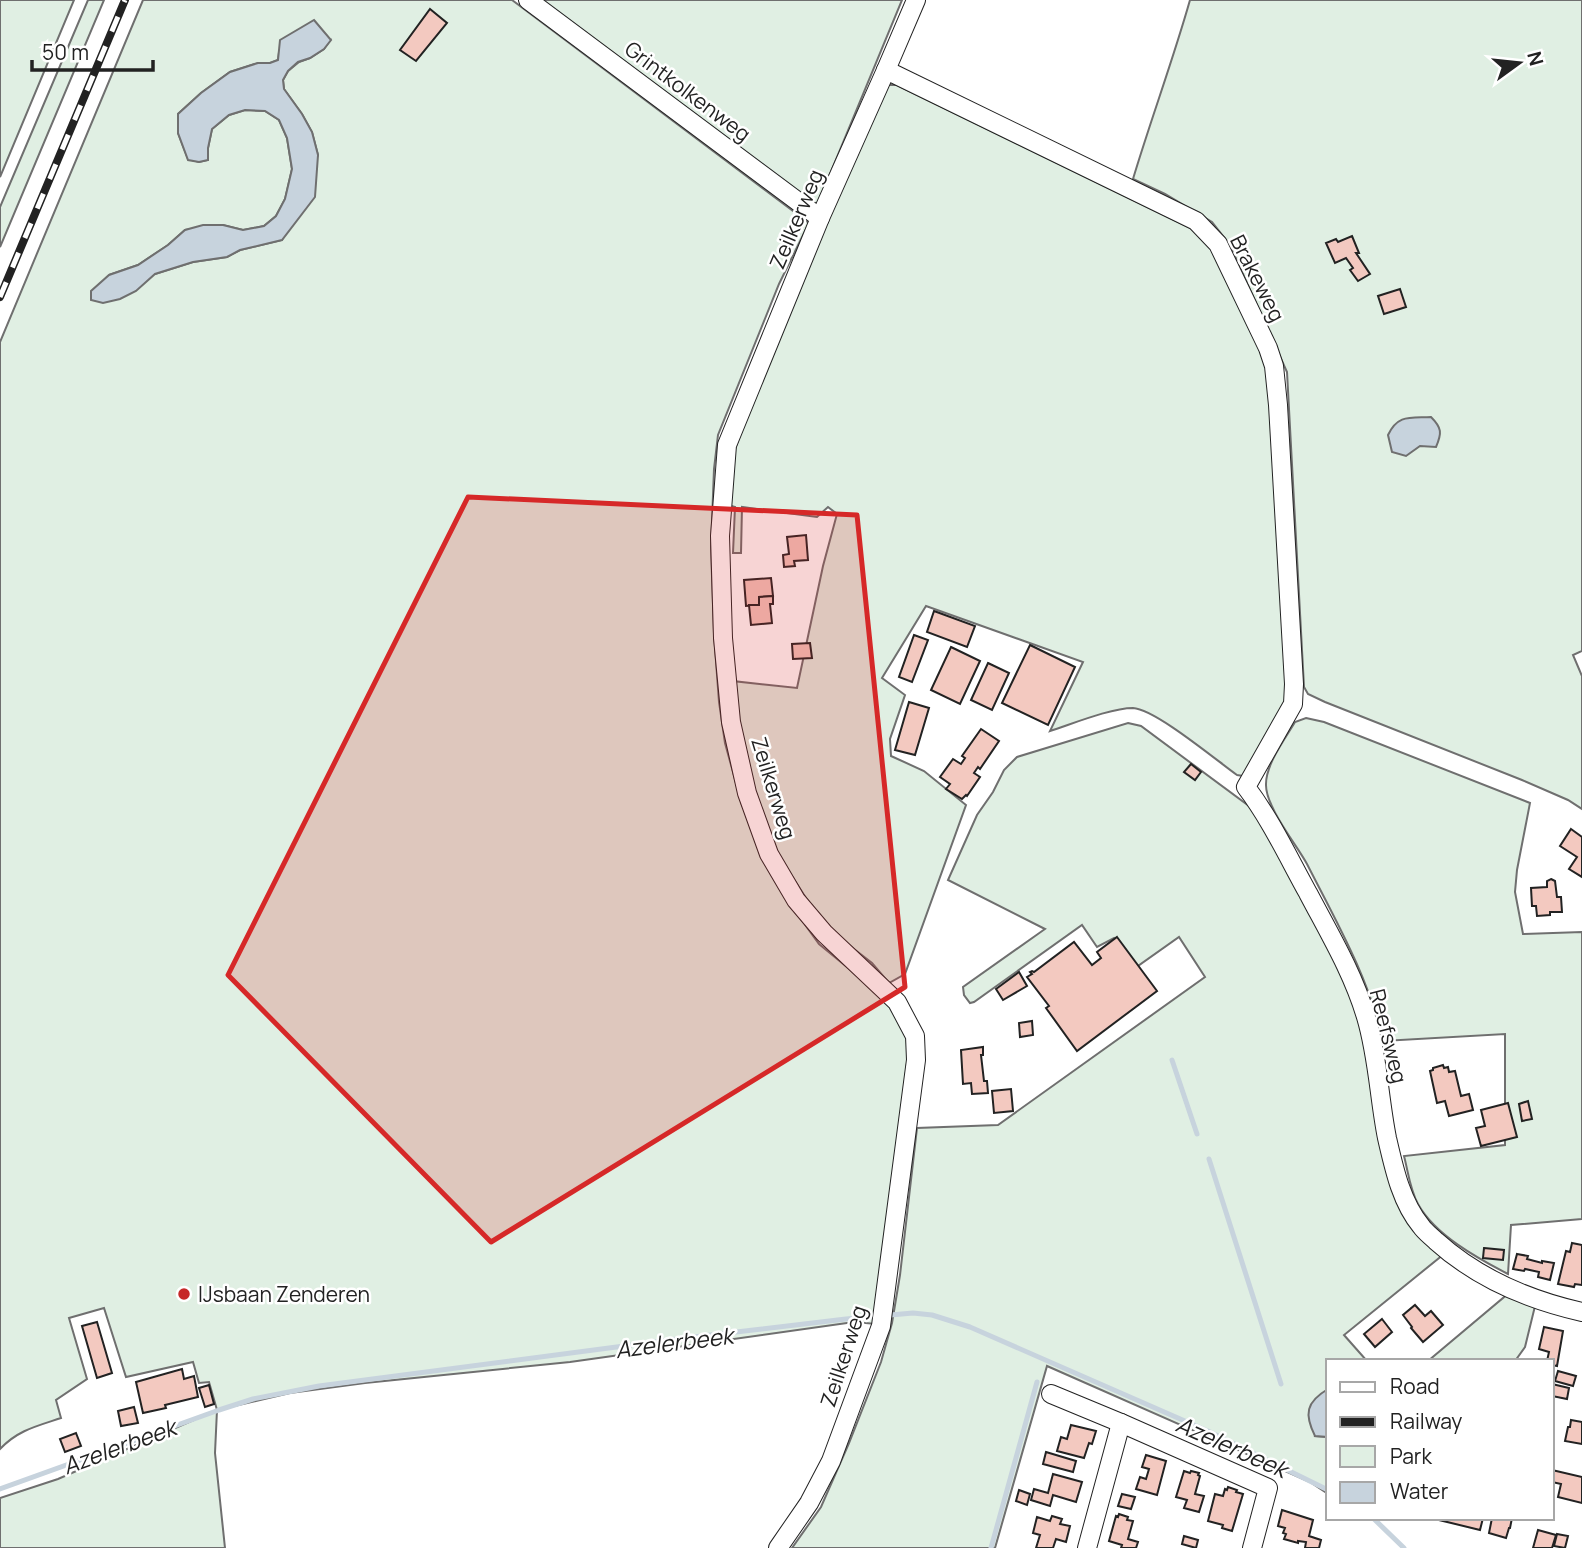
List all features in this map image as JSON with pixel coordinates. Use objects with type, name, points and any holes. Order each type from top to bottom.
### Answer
[{"type":"street","name":"Grintkolkenweg","points":[[528,0],[820,218]]},
{"type":"street","name":"Zeilkerweg","points":[[778,1548],[809,1503],[831,1461],[882,1320],[916,1060],[915,1036],[897,1002],[824,933],[796,900],[769,854],[747,793],[731,722],[723,638],[720,536],[727,445],[820,218],[916,0]]},
{"type":"street","name":"Brakeweg","points":[[886,70],[1196,221],[1218,244],[1274,366],[1294,671],[1293,704]]},
{"type":"street","name":"Reefsweg","points":[[1293,704],[1247,788],[1275,832],[1340,953],[1352,981],[1366,1018],[1387,1136],[1402,1193],[1421,1227],[1471,1268],[1542,1301],[1582,1312]]},
{"type":"street","points":[[1051,1394],[1268,1488],[1252,1548]]},
{"type":"street","points":[[1087,1548],[1121,1423]]},
{"type":"highlighted area","points":[[468,497],[857,515],[905,987],[491,1242],[228,975]]},
{"type":"green space","points":[[0,0],[74,0],[0,177]]},
{"type":"green space","points":[[88,0],[104,0],[0,247],[0,207]]},
{"type":"green space","points":[[143,0],[512,0],[809,223],[779,284],[718,435],[711,547],[714,634],[725,743],[742,805],[788,901],[819,944],[890,1004],[910,1038],[876,1324],[854,1322],[570,1362],[365,1383],[290,1393],[217,1410],[209,1382],[199,1383],[193,1362],[126,1377],[104,1308],[69,1318],[87,1379],[56,1400],[61,1418],[21,1433],[0,1449],[0,342]],"holes":[[[330,40],[324,49],[299,62],[288,71],[283,80],[284,89],[312,132],[318,155],[282,240],[240,250],[227,257],[193,262],[155,274],[109,275],[138,265],[185,230],[223,225],[243,230],[264,226],[276,216],[285,199],[292,169],[287,138],[279,120],[265,111],[245,110],[229,115],[212,129],[208,160],[199,162],[188,159],[178,133],[178,114],[230,72],[278,60],[279,52]]]},
{"type":"green space","points":[[535,0],[902,0],[816,208]]},
{"type":"green space","points":[[1190,0],[1582,0],[1582,651],[1573,655],[1582,676],[1582,809],[1522,780],[1325,702],[1308,694],[1304,687],[1287,372],[1230,245],[1212,222],[1165,194],[1133,179]]},
{"type":"green space","points":[[886,85],[897,85],[1199,232],[1212,248],[1252,330],[1268,372],[1288,682],[1283,711],[1243,776],[1237,775],[1170,726],[1133,708],[1103,713],[1050,731],[1083,662],[926,606],[882,678],[905,695],[890,739],[891,756],[924,771],[966,805],[905,974],[889,983],[872,963],[832,932],[779,856],[766,827],[744,756],[732,681],[797,688],[837,514],[828,507],[817,517],[742,507],[741,553],[733,553],[735,507],[728,505],[733,455],[758,383]]},
{"type":"green space","points":[[1306,718],[1324,722],[1530,803],[1515,892],[1523,934],[1582,932],[1582,1219],[1511,1225],[1508,1274],[1458,1245],[1425,1215],[1413,1193],[1404,1156],[1505,1145],[1505,1034],[1383,1041],[1351,950],[1267,793],[1267,776],[1277,752],[1295,722]]},
{"type":"green space","points":[[1128,723],[1141,726],[1253,809],[1310,902],[1364,1025],[1396,1186],[1444,1254],[1344,1335],[1365,1359],[1326,1359],[1326,1396],[1315,1436],[1326,1437],[1326,1493],[1310,1482],[1047,1366],[995,1548],[792,1548],[821,1507],[881,1362],[892,1323],[900,1275],[917,1128],[998,1125],[1205,977],[1179,937],[1135,968],[1114,938],[1097,947],[1082,925],[970,1003],[964,995],[963,987],[1045,929],[948,880],[977,815],[1004,770],[1017,757]]},
{"type":"green space","points":[[1509,1293],[1536,1302],[1525,1347],[1516,1359],[1430,1359]]},
{"type":"green space","points":[[217,1410],[215,1453],[225,1548],[0,1548],[0,1498],[58,1479]]},
{"type":"water","points":[[314,20],[331,40],[324,49],[298,62],[283,80],[284,89],[312,132],[318,155],[315,197],[282,240],[240,250],[227,257],[193,262],[155,274],[136,291],[120,299],[103,303],[91,300],[91,291],[109,275],[138,265],[185,230],[203,225],[223,225],[243,230],[264,226],[276,216],[285,199],[292,169],[287,138],[279,120],[265,111],[245,110],[229,115],[212,129],[208,160],[199,162],[188,160],[178,133],[178,114],[230,72],[278,60],[280,40]]},
{"type":"water","points":[[1431,417],[1440,431],[1436,447],[1420,446],[1406,456],[1392,452],[1388,435],[1396,423],[1405,418]]},
{"type":"water","points":[[1326,1390],[1326,1437],[1315,1436],[1308,1415],[1311,1404]]},
{"type":"building","points":[[430,9],[447,23],[416,61],[400,50]]},
{"type":"building","points":[[1352,236],[1359,253],[1356,253],[1370,274],[1358,281],[1346,258],[1335,263],[1326,243],[1336,239],[1338,242]]},
{"type":"building","points":[[1400,289],[1406,307],[1384,314],[1378,296]]},
{"type":"building","points":[[806,535],[808,560],[794,561],[795,566],[784,567],[783,555],[789,554],[787,537]]},
{"type":"building","points":[[771,578],[773,596],[759,597],[759,605],[746,606],[744,580]]},
{"type":"building","points":[[773,596],[773,604],[770,604],[772,623],[751,625],[749,605],[759,605],[759,597]]},
{"type":"building","points":[[934,611],[975,626],[967,647],[927,632]]},
{"type":"building","points":[[914,635],[928,640],[912,682],[899,677]]},
{"type":"building","points":[[810,643],[812,658],[793,659],[792,644]]},
{"type":"building","points":[[1030,645],[1075,667],[1048,725],[1002,703]]},
{"type":"building","points":[[951,647],[980,661],[960,704],[931,690]]},
{"type":"building","points":[[988,663],[1009,673],[992,710],[971,700]]},
{"type":"building","points":[[909,702],[929,708],[915,755],[895,750]]},
{"type":"building","points":[[981,729],[999,741],[980,769],[978,767],[974,773],[980,777],[962,799],[946,789],[950,784],[940,777],[953,759],[961,764],[965,758],[962,756]]},
{"type":"building","points":[[1191,764],[1201,772],[1195,780],[1184,772]]},
{"type":"building","points":[[1571,829],[1582,837],[1582,877],[1569,869],[1577,857],[1560,846]]},
{"type":"building","points":[[1547,881],[1555,881],[1557,897],[1561,897],[1562,912],[1537,916],[1536,906],[1532,906],[1531,888],[1547,887]]},
{"type":"building","points":[[1117,937],[1157,991],[1077,1051],[1027,977],[1032,974],[1030,972],[1034,972],[1074,942],[1092,965],[1101,958],[1097,952]]},
{"type":"building","points":[[1019,972],[1027,986],[1003,1000],[996,989]]},
{"type":"building","points":[[1032,1021],[1033,1035],[1020,1037],[1019,1023]]},
{"type":"building","points":[[983,1047],[981,1055],[988,1093],[972,1094],[971,1083],[963,1084],[961,1050]]},
{"type":"building","points":[[1443,1065],[1444,1068],[1448,1067],[1449,1072],[1455,1071],[1461,1096],[1469,1094],[1473,1110],[1449,1116],[1445,1101],[1437,1103],[1430,1071]]},
{"type":"building","points":[[1011,1089],[1013,1111],[994,1113],[992,1091]]},
{"type":"building","points":[[1528,1101],[1532,1119],[1522,1121],[1519,1104]]},
{"type":"building","points":[[1508,1103],[1517,1137],[1481,1146],[1476,1128],[1485,1126],[1481,1110]]},
{"type":"building","points":[[1572,1243],[1582,1245],[1582,1285],[1575,1284],[1574,1287],[1558,1284],[1566,1251],[1570,1252]]},
{"type":"building","points":[[1484,1248],[1504,1250],[1503,1260],[1483,1258]]},
{"type":"building","points":[[1517,1254],[1542,1263],[1554,1263],[1550,1280],[1538,1277],[1539,1272],[1513,1269]]},
{"type":"building","points":[[1415,1305],[1425,1316],[1431,1311],[1443,1325],[1423,1342],[1403,1315]]},
{"type":"building","points":[[1382,1319],[1392,1332],[1375,1347],[1364,1334]]},
{"type":"building","points":[[97,1322],[112,1373],[97,1378],[82,1326]]},
{"type":"building","points":[[1544,1327],[1563,1331],[1557,1366],[1554,1365],[1554,1359],[1547,1359],[1549,1352],[1539,1349]]},
{"type":"building","points":[[182,1369],[184,1379],[194,1376],[198,1397],[143,1413],[136,1382]]},
{"type":"building","points":[[1558,1371],[1576,1376],[1573,1386],[1555,1381]]},
{"type":"building","points":[[1554,1384],[1569,1388],[1567,1399],[1554,1396]]},
{"type":"building","points":[[209,1385],[214,1404],[205,1407],[199,1388]]},
{"type":"building","points":[[134,1407],[138,1423],[121,1426],[118,1411]]},
{"type":"building","points":[[1571,1420],[1582,1422],[1582,1444],[1565,1441]]},
{"type":"building","points":[[1071,1425],[1096,1431],[1084,1458],[1057,1451],[1061,1437],[1067,1439]]},
{"type":"building","points":[[76,1433],[81,1446],[65,1452],[60,1439]]},
{"type":"building","points":[[1046,1452],[1076,1461],[1073,1472],[1043,1464]]},
{"type":"building","points":[[1146,1455],[1166,1461],[1157,1495],[1136,1489],[1140,1477],[1146,1479],[1149,1469],[1142,1467]]},
{"type":"building","points":[[1554,1470],[1582,1477],[1582,1503],[1558,1497],[1561,1484],[1554,1482]]},
{"type":"building","points":[[1184,1471],[1199,1473],[1195,1494],[1204,1496],[1199,1512],[1184,1508],[1187,1500],[1176,1497]]},
{"type":"building","points":[[1053,1474],[1082,1482],[1076,1502],[1053,1495],[1050,1506],[1031,1500],[1034,1489],[1048,1493]]},
{"type":"building","points":[[1228,1487],[1243,1494],[1232,1531],[1208,1521],[1215,1494],[1223,1496]]},
{"type":"building","points":[[1019,1490],[1030,1494],[1027,1505],[1016,1501]]},
{"type":"building","points":[[1122,1494],[1135,1497],[1131,1509],[1118,1506]]},
{"type":"building","points":[[1282,1510],[1313,1520],[1309,1536],[1321,1540],[1319,1548],[1305,1548],[1306,1542],[1284,1539],[1285,1528],[1278,1526]]},
{"type":"building","points":[[1119,1514],[1133,1521],[1128,1539],[1138,1542],[1136,1548],[1121,1548],[1122,1545],[1109,1541],[1116,1516]]},
{"type":"building","points":[[1052,1516],[1062,1519],[1060,1524],[1070,1526],[1066,1542],[1056,1539],[1053,1548],[1036,1548],[1040,1535],[1033,1533],[1037,1517],[1050,1521]]},
{"type":"building","points":[[1439,1520],[1482,1520],[1480,1530]]},
{"type":"building","points":[[1492,1520],[1512,1520],[1506,1538],[1489,1533]]},
{"type":"building","points":[[1538,1530],[1556,1535],[1552,1548],[1533,1548]]},
{"type":"building","points":[[1557,1534],[1568,1536],[1565,1548],[1554,1546]]},
{"type":"building","points":[[1184,1536],[1198,1540],[1196,1548],[1182,1544]]},
{"type":"waterway","points":[[1172,1060],[1197,1134]]},
{"type":"waterway","points":[[1209,1159],[1281,1384]]},
{"type":"waterway","name":"Azelerbeek","points":[[0,1489],[253,1399],[319,1386],[685,1338],[913,1313],[932,1315],[970,1327],[1210,1432],[1326,1489]]},
{"type":"waterway","points":[[991,1548],[1037,1382]]},
{"type":"waterway","name":"Azelerbeek","points":[[1375,1520],[1404,1548]]},
{"type":"railway","points":[[0,297],[125,0]]},
{"type":"place","name":"IJsbaan Zenderen","points":[[184,1294]]}]
